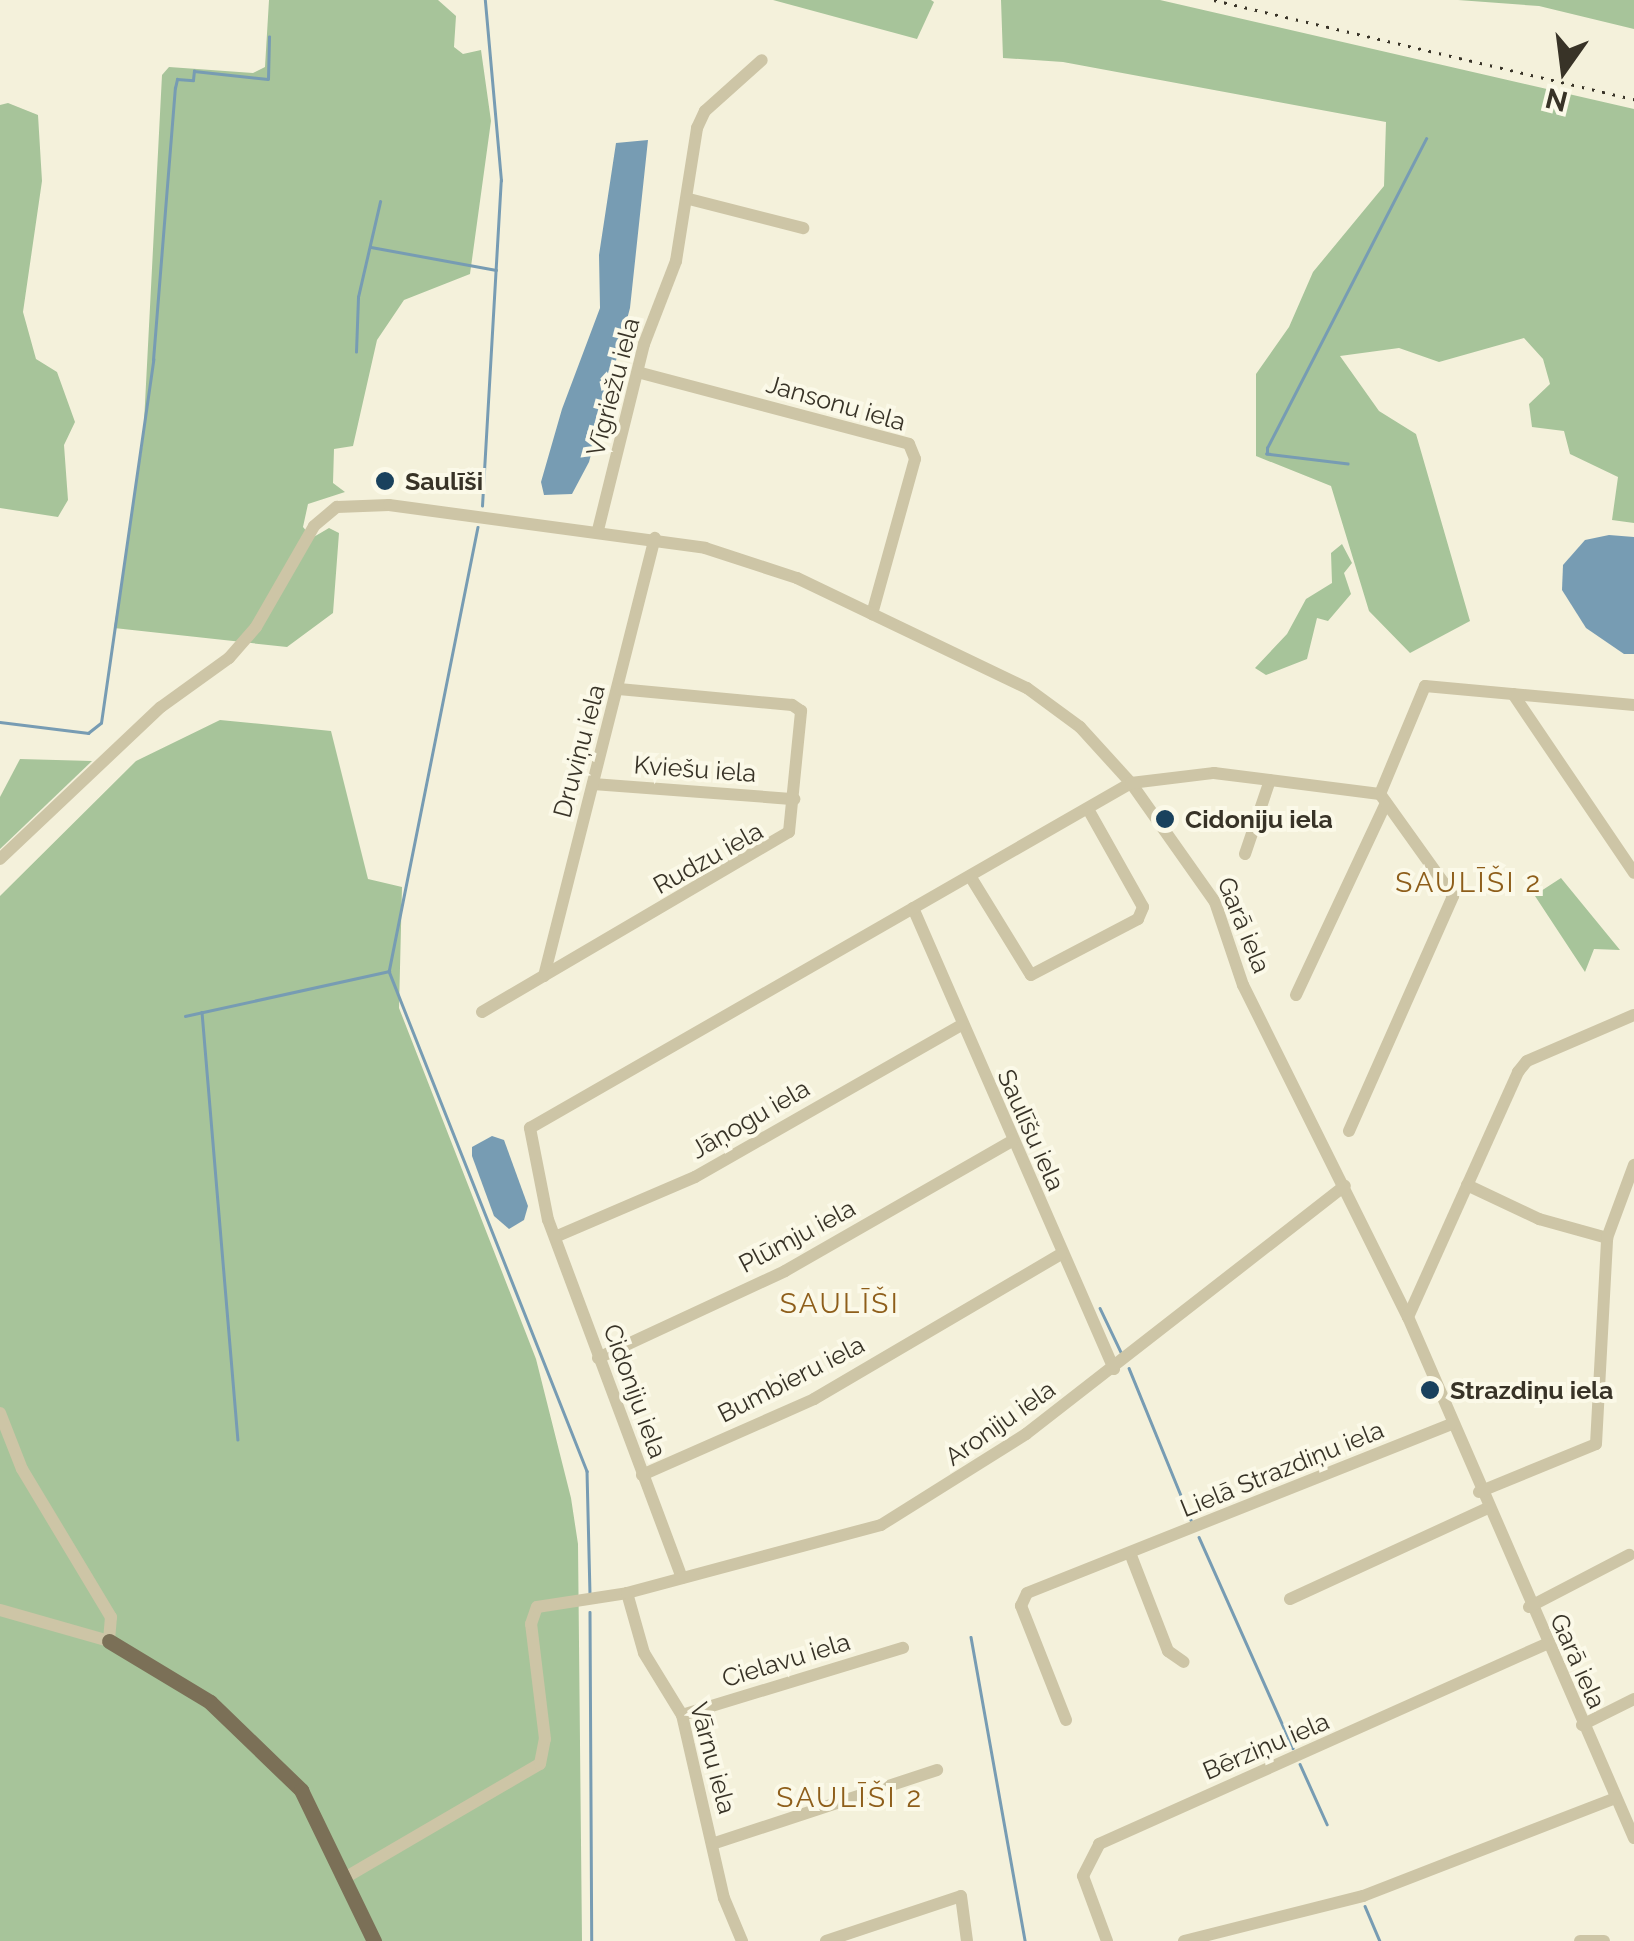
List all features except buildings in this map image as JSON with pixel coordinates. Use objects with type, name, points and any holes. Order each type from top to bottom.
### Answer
[{"type":"main road","points":[[109,1641],[179,1679],[235,1723],[302,1790],[348,1876],[374,1941]]},
{"type":"street","name":"Vīgriežu iela","points":[[598,530],[689,199],[697,128],[705,111],[762,60]]},
{"type":"street","points":[[689,199],[803,228]]},
{"type":"street","name":"Jansonu iela","points":[[641,372],[909,444],[915,459],[872,614]]},
{"type":"street","name":"Garā iela","points":[[0,859],[161,707],[229,658],[328,512],[364,503],[655,538],[750,561],[872,614],[1053,704],[1131,782],[1215,902],[1244,985],[1408,1317],[1529,1606],[1616,1798],[1629,1813],[1634,1838]]},
{"type":"street","name":"Druviņu iela","points":[[544,976],[655,538]]},
{"type":"street","points":[[1296,995],[1383,798],[1425,686],[1634,705]]},
{"type":"street","name":"Rudzu iela","points":[[482,1012],[782,841],[794,799],[805,726],[792,704],[618,689]]},
{"type":"street","points":[[1513,694],[1634,873]]},
{"type":"street","name":"Cidoniju iela","points":[[682,1578],[555,1237],[530,1128],[1131,782],[1214,773],[1383,798]]},
{"type":"street","points":[[1244,854],[1270,780]]},
{"type":"street","name":"Kviešu iela","points":[[593,784],[794,799]]},
{"type":"street","points":[[1350,1131],[1453,896],[1383,798]]},
{"type":"street","points":[[970,876],[1031,975],[1138,919],[1143,907],[1088,809]]},
{"type":"street","name":"Saulīšu iela","points":[[913,908],[1060,1254],[1114,1368]]},
{"type":"street","points":[[1408,1317],[1528,1060],[1634,1015]]},
{"type":"street","name":"Jāņogu iela","points":[[555,1237],[695,1176],[961,1026]]},
{"type":"street","name":"Plūmju iela","points":[[598,1358],[785,1271],[1012,1142]]},
{"type":"street","points":[[1479,1492],[1596,1444],[1606,1238],[1634,1165]]},
{"type":"street","points":[[1467,1185],[1539,1220],[1606,1238]]},
{"type":"street","name":"Aroniju iela","points":[[348,1876],[529,1776],[545,1753],[532,1613],[881,1525],[1012,1444],[1345,1186]]},
{"type":"street","name":"Bumbieru iela","points":[[642,1475],[814,1398],[1060,1254]]},
{"type":"street","points":[[0,1412],[22,1469],[112,1616],[109,1641],[0,1610]]},
{"type":"street","name":"Lielā Strazdiņu iela","points":[[1066,1720],[1021,1598],[1451,1424]]},
{"type":"street","points":[[1290,1600],[1486,1509]]},
{"type":"street","points":[[1130,1553],[1168,1652],[1184,1662]]},
{"type":"street","points":[[1529,1606],[1629,1555]]},
{"type":"street","name":"Vārnu iela","points":[[627,1592],[644,1652],[682,1715],[712,1844],[742,1941]]},
{"type":"street","name":"Bērziņu iela","points":[[1107,1941],[1083,1876],[1100,1844],[1546,1644]]},
{"type":"street","name":"Cielavu iela","points":[[682,1715],[903,1648]]},
{"type":"street","points":[[1582,1724],[1634,1699]]},
{"type":"street","points":[[712,1844],[937,1770]]},
{"type":"street","points":[[1184,1941],[1363,1896],[1616,1798]]},
{"type":"street","points":[[826,1941],[961,1896],[967,1941]]},
{"type":"street","points":[[1580,1941],[1604,1941]]},
{"type":"green space","points":[[269,0],[438,0],[456,16],[454,47],[463,54],[481,50],[491,121],[470,274],[404,300],[377,340],[353,446],[334,449],[333,483],[345,492],[308,504],[303,527],[312,538],[329,528],[339,533],[333,613],[287,647],[114,628],[143,442],[162,75],[169,67],[253,73],[265,67]]},
{"type":"green space","points":[[773,0],[931,0],[934,2],[917,39]]},
{"type":"green space","points":[[1001,0],[1160,0],[1634,109],[1634,523],[1612,520],[1618,477],[1570,454],[1564,431],[1532,427],[1529,404],[1550,384],[1543,359],[1524,338],[1439,362],[1399,348],[1340,356],[1379,411],[1416,434],[1470,621],[1410,653],[1369,611],[1331,486],[1256,456],[1256,374],[1289,327],[1313,272],[1384,186],[1386,122],[1063,62],[1003,58]]},
{"type":"green space","points":[[1458,0],[1634,0],[1634,29],[1539,6]]},
{"type":"green space","points":[[8,103],[38,115],[42,181],[23,312],[36,359],[57,372],[75,422],[64,445],[68,500],[58,517],[0,508],[0,105]]},
{"type":"green space","points":[[1342,544],[1352,563],[1344,573],[1351,594],[1328,621],[1317,618],[1307,659],[1266,675],[1255,668],[1287,634],[1306,599],[1332,583],[1331,553]]},
{"type":"green space","points":[[220,720],[331,731],[368,879],[402,887],[399,1008],[536,1359],[571,1498],[578,1544],[582,1941],[0,1941],[0,896],[136,761]]},
{"type":"green space","points":[[20,759],[92,761],[0,849],[0,797]]},
{"type":"green space","points":[[1529,875],[1541,891],[1561,878],[1620,950],[1594,949],[1585,972],[1535,896]]},
{"type":"water","points":[[648,140],[630,308],[589,462],[572,494],[544,495],[541,482],[562,409],[600,308],[599,255],[616,143]]},
{"type":"water","points":[[1609,535],[1634,537],[1634,654],[1624,654],[1586,628],[1562,590],[1563,565],[1585,540]]},
{"type":"water","points":[[492,1136],[504,1140],[528,1206],[524,1220],[509,1229],[494,1216],[472,1156],[472,1147]]},
{"type":"waterway","points":[[482,506],[501,181],[485,0]]},
{"type":"waterway","points":[[0,722],[88,733],[101,723],[153,360],[177,79],[193,80],[194,71],[268,79],[269,37]]},
{"type":"waterway","points":[[1348,464],[1267,454],[1267,448],[1426,139]]},
{"type":"waterway","points":[[356,352],[358,297],[380,202]]},
{"type":"waterway","points":[[371,247],[496,270]]},
{"type":"waterway","points":[[478,527],[389,971],[587,1471],[590,1592]]},
{"type":"waterway","points":[[185,1016],[389,971]]},
{"type":"waterway","points":[[202,1012],[238,1439]]},
{"type":"waterway","points":[[1100,1308],[1121,1352]]},
{"type":"waterway","points":[[1129,1368],[1192,1522]]},
{"type":"waterway","points":[[1199,1537],[1293,1748]]},
{"type":"waterway","points":[[590,1612],[592,1941]]},
{"type":"waterway","points":[[971,1637],[1025,1941]]},
{"type":"waterway","points":[[1300,1764],[1327,1824]]},
{"type":"waterway","points":[[1365,1906],[1380,1941]]},
{"type":"railway","points":[[1214,0],[1634,99]]},
{"type":"place","name":"Saulīši","points":[[385,481]]},
{"type":"place","name":"Cidoniju iela","points":[[1165,819]]},
{"type":"place","name":"Strazdiņu iela","points":[[1430,1390]]},
{"type":"district","name":"SAULĪŠI 2","points":[[1469,883]]},
{"type":"district","name":"SAULĪŠI","points":[[840,1304]]},
{"type":"district","name":"SAULĪŠI 2","points":[[850,1798]]}]
